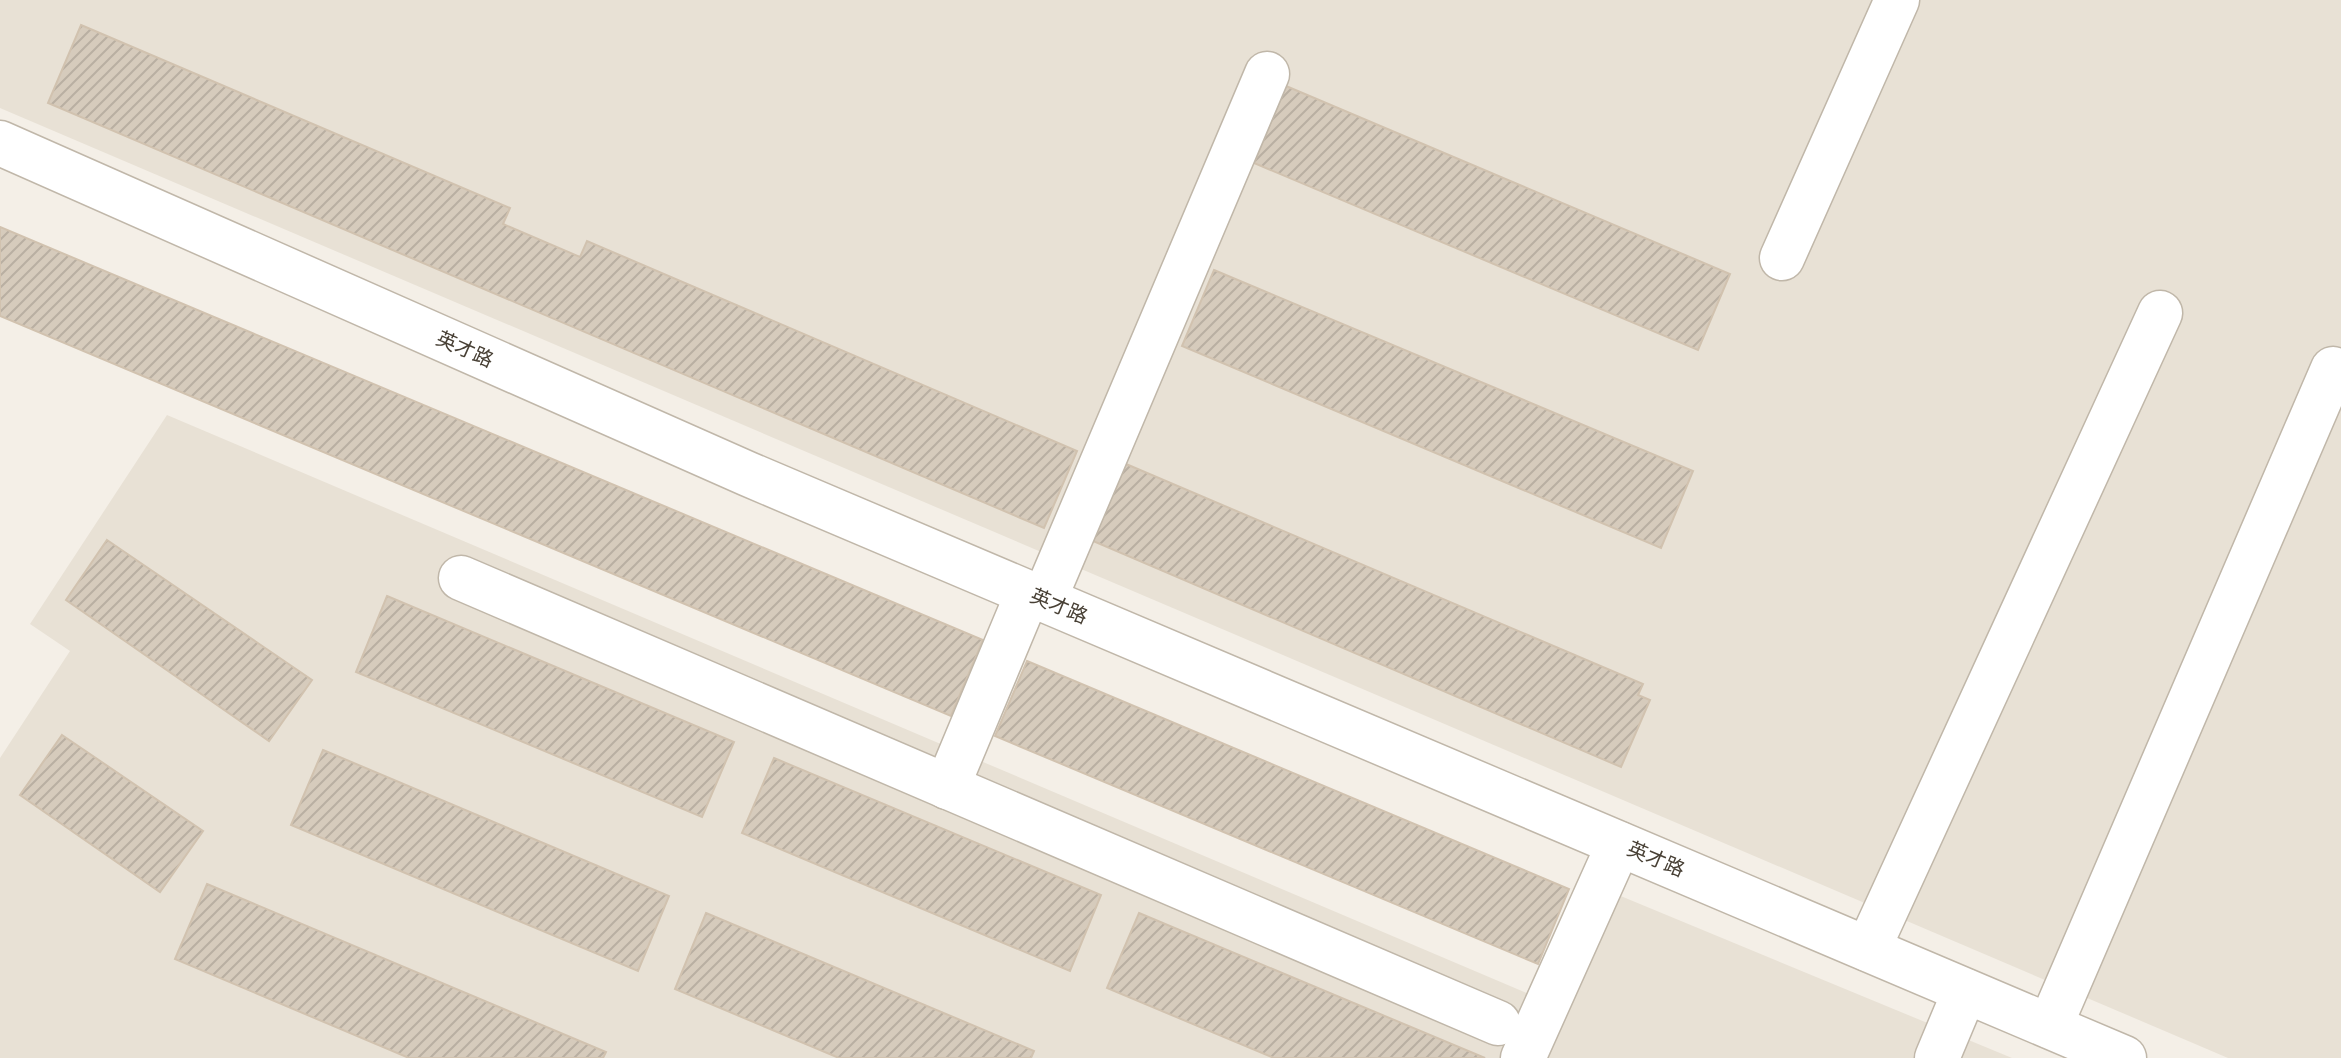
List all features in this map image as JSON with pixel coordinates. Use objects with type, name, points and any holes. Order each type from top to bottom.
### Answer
[{"type":"street","points":[[1782,258],[1897,0]]},
{"type":"street","points":[[947,787],[1036,596],[1267,74]]},
{"type":"street","name":"英才路","points":[[0,143],[748,474],[2124,1058]]},
{"type":"street","points":[[1868,949],[2160,313]]},
{"type":"street","points":[[2050,1026],[2333,369]]},
{"type":"street","points":[[461,578],[1498,1023]]},
{"type":"street","points":[[1523,1058],[1619,844]]},
{"type":"street","points":[[1937,1058],[1965,991]]},
{"type":"shaded area","points":[[0,0],[2341,0],[2341,1058],[2228,1058],[0,108]]},
{"type":"shaded area","points":[[167,415],[1531,995],[1504,1058],[0,1058],[0,758],[70,651],[30,624]]},
{"type":"shaded area","points":[[1611,892],[2012,1058],[1535,1058]]},
{"type":"building","points":[[81,25],[510,208],[503,224],[580,257],[587,241],[1077,451],[1044,528],[48,103]]},
{"type":"building","points":[[1286,86],[1730,274],[1698,350],[1254,163]]},
{"type":"building","points":[[0,227],[983,640],[951,716],[0,316]]},
{"type":"building","points":[[1214,270],[1693,471],[1661,548],[1182,346]]},
{"type":"building","points":[[1126,464],[1643,684],[1638,695],[1650,700],[1621,767],[1093,541]]},
{"type":"building","points":[[107,540],[312,680],[269,741],[66,600]]},
{"type":"building","points":[[387,596],[734,742],[702,817],[356,672]]},
{"type":"building","points":[[1027,661],[1569,889],[1538,964],[995,736]]},
{"type":"building","points":[[62,735],[203,831],[160,892],[20,795]]},
{"type":"building","points":[[323,750],[669,896],[638,971],[291,825]]},
{"type":"building","points":[[774,758],[1101,895],[1070,971],[742,833]]},
{"type":"building","points":[[207,884],[606,1052],[603,1058],[409,1058],[175,959]]},
{"type":"building","points":[[706,913],[1034,1051],[1031,1058],[839,1058],[675,989]]},
{"type":"building","points":[[1139,913],[1485,1058],[1274,1058],[1107,988]]}]
